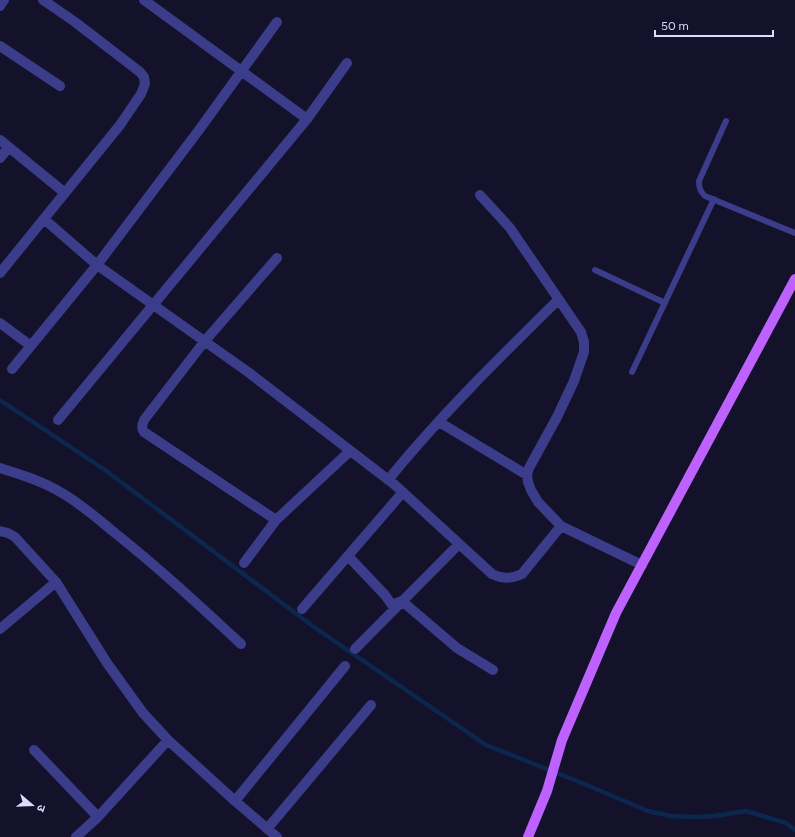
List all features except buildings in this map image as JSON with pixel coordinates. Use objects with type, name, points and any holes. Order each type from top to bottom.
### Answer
[{"type":"main road","points":[[528,837],[547,791],[562,740],[616,613],[795,279]]},
{"type":"street","points":[[0,6],[4,0]]},
{"type":"street","points":[[0,273],[120,125],[141,94],[145,84],[144,78],[140,72],[43,0]]},
{"type":"street","points":[[144,0],[307,119]]},
{"type":"street","points":[[12,369],[97,265],[199,130],[277,22]]},
{"type":"street","points":[[0,46],[60,86]]},
{"type":"street","points":[[58,420],[307,119],[347,63]]},
{"type":"street","points":[[0,140],[65,193]]},
{"type":"street","points":[[0,158],[9,147]]},
{"type":"street","points":[[480,195],[510,228],[581,332],[584,342],[584,352],[570,389],[557,417],[529,468],[527,475],[529,486],[538,502],[561,526],[642,565]]},
{"type":"street","points":[[44,218],[97,265],[248,372],[388,480],[492,574],[501,578],[515,577],[522,574],[561,526]]},
{"type":"street","points":[[276,520],[144,432],[142,425],[144,420],[204,342],[277,258]]},
{"type":"street","points":[[388,480],[417,445],[558,300]]},
{"type":"street","points":[[0,323],[31,346]]},
{"type":"street","points":[[439,422],[527,475]]},
{"type":"street","points":[[244,563],[276,520],[350,451]]},
{"type":"street","points":[[0,468],[42,483],[61,492],[78,504],[134,548],[189,595],[241,644]]},
{"type":"street","points":[[302,609],[403,492]]},
{"type":"street","points":[[0,531],[15,537],[56,582],[107,663],[144,713],[168,740],[235,802],[277,837]]},
{"type":"street","points":[[355,649],[459,544]]},
{"type":"street","points":[[348,556],[385,595],[392,605],[402,601]]},
{"type":"street","points":[[0,629],[56,582]]},
{"type":"street","points":[[402,601],[457,648],[493,670]]},
{"type":"street","points":[[235,802],[345,666]]},
{"type":"street","points":[[267,829],[371,705]]},
{"type":"street","points":[[76,837],[98,817],[168,740]]},
{"type":"street","points":[[34,750],[98,817]]},
{"type":"lane","points":[[726,121],[699,181],[701,192],[705,196],[795,233]]},
{"type":"lane","points":[[632,372],[714,199]]},
{"type":"lane","points":[[595,270],[665,303]]},
{"type":"waterway","points":[[0,400],[105,470],[314,627],[486,745],[648,811],[671,816],[694,817],[715,816],[746,811],[786,823],[795,830]]}]
